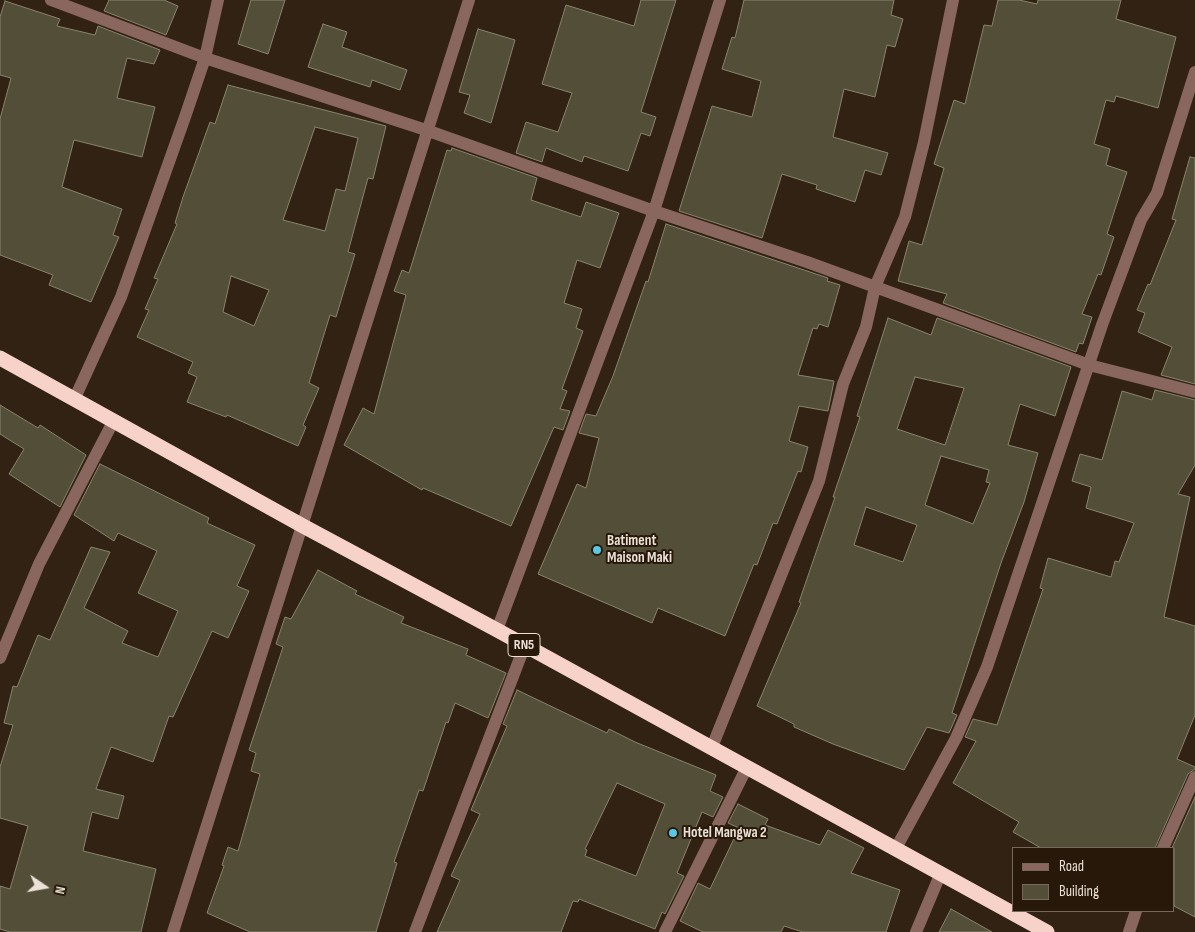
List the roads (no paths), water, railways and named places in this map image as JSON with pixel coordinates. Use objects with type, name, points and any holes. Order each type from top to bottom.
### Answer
[{"type":"highway","name":"RN5","points":[[0,358],[113,422],[712,747],[940,875],[1047,932]]},
{"type":"street","points":[[51,0],[205,58],[426,130],[654,212],[875,287],[1089,365],[1195,392]]},
{"type":"street","points":[[74,400],[120,297],[205,58],[218,0]]},
{"type":"street","points":[[174,932],[426,130],[469,0]]},
{"type":"street","points":[[497,630],[654,212],[720,0]]},
{"type":"street","points":[[712,747],[819,481],[843,384],[866,327],[875,287],[907,208],[945,46],[953,0]]},
{"type":"street","points":[[895,850],[956,738],[987,667],[1140,220],[1157,193],[1195,72]]},
{"type":"street","points":[[0,658],[39,564],[113,422]]},
{"type":"street","points":[[416,932],[525,645]]},
{"type":"street","points":[[666,932],[747,767]]},
{"type":"street","points":[[1163,847],[1195,777]]},
{"type":"street","points":[[916,932],[940,875]]},
{"type":"street","points":[[1129,932],[1136,912]]},
{"type":"place","name":"Batiment Maison Maki","points":[[597,550]]},
{"type":"place","name":"Hotel Mangwa 2","points":[[673,833]]}]
